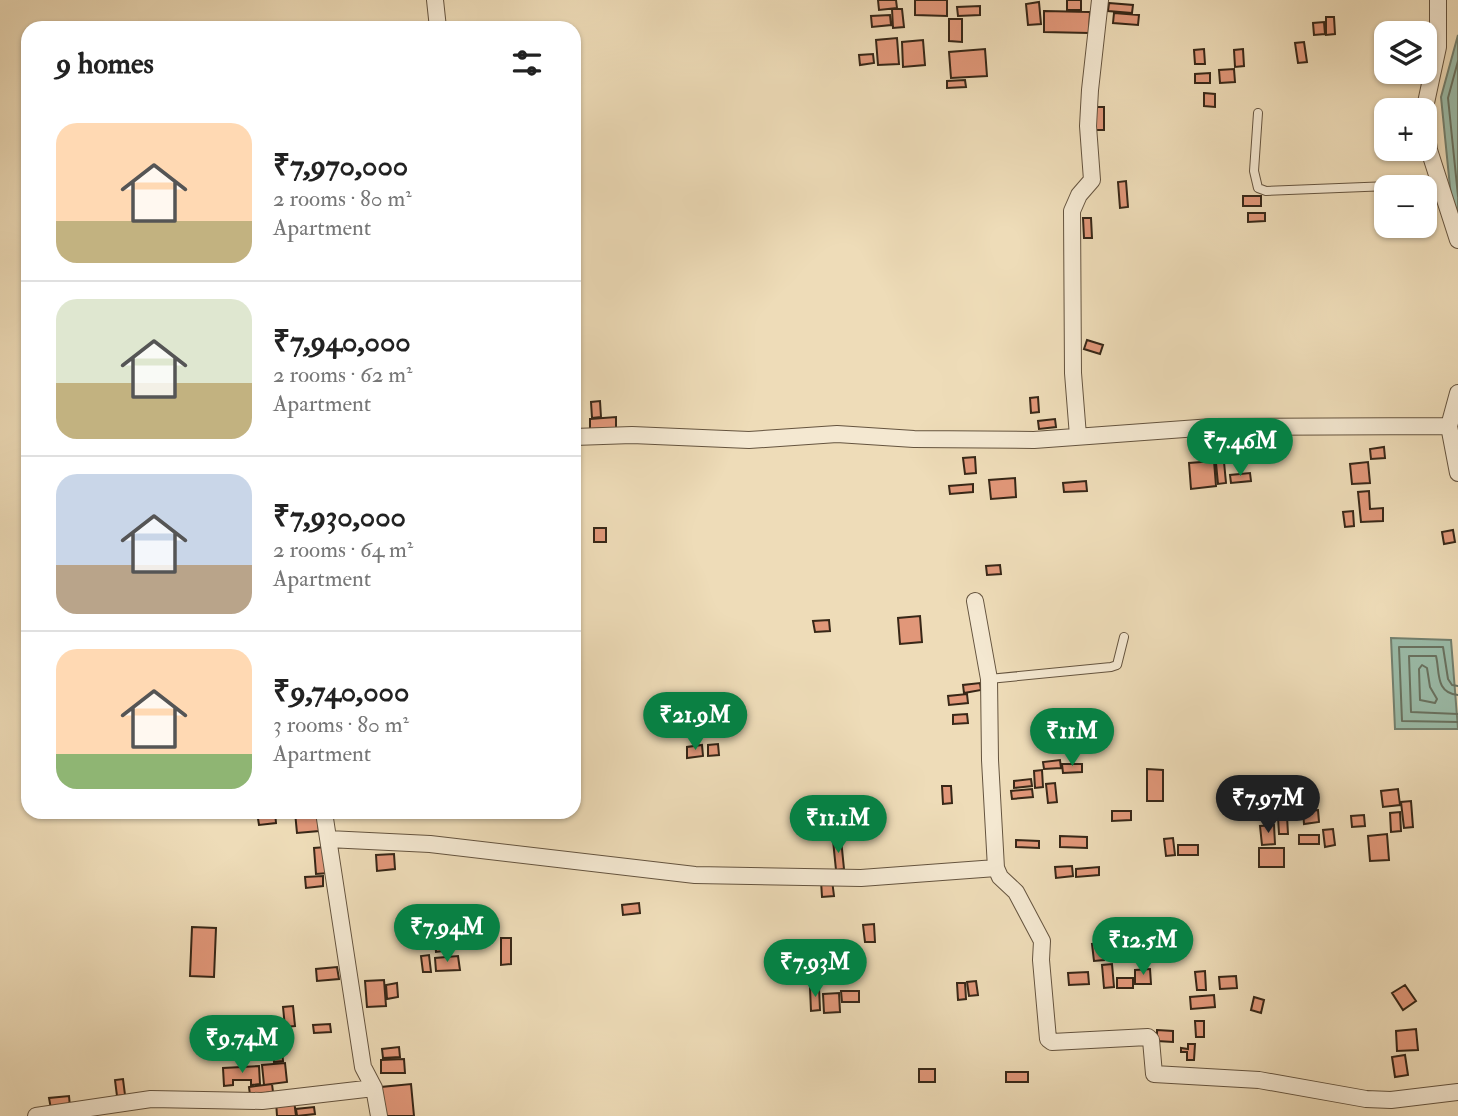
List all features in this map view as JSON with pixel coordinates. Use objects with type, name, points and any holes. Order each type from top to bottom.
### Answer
[{"type":"street","points":[[435,0],[437,21]]},
{"type":"street","points":[[1078,436],[1073,373],[1072,211],[1079,194],[1092,180],[1088,126],[1100,0]]},
{"type":"street","points":[[1427,98],[1438,47],[1438,0]]},
{"type":"street","points":[[1433,161],[1458,240]]},
{"type":"street","points":[[1458,393],[1449,426],[1458,473]]},
{"type":"street","points":[[581,437],[632,435],[749,440],[837,434],[914,439],[1034,440],[1212,427],[1449,426]]},
{"type":"street","points":[[975,601],[989,678],[996,868],[1000,877],[1016,892],[1042,941],[1048,1039],[1052,1042],[1148,1037],[1152,1047],[1153,1070],[1158,1076],[1176,1074],[1259,1080],[1366,1099],[1391,1100],[1458,1092]]},
{"type":"street","points":[[325,819],[363,1067],[374,1088],[379,1116]]},
{"type":"street","points":[[328,839],[430,844],[695,875],[861,878],[996,868]]},
{"type":"street","points":[[36,1116],[150,1099],[262,1101],[374,1088]]},
{"type":"lane","points":[[1258,113],[1254,171],[1258,188],[1266,191],[1440,184]]},
{"type":"lane","points":[[989,678],[1117,665],[1124,637]]},
{"type":"water","points":[[1458,35],[1458,224],[1452,207],[1441,97]]},
{"type":"water","points":[[1391,638],[1451,640],[1458,729],[1395,729]]},
{"type":"building","points":[[878,0],[896,0],[897,8],[879,10]]},
{"type":"building","points":[[915,0],[947,0],[947,16],[915,15]]},
{"type":"building","points":[[1067,0],[1081,0],[1081,10],[1067,10]]},
{"type":"building","points":[[1039,2],[1041,24],[1028,25],[1026,4]]},
{"type":"building","points":[[1109,3],[1133,5],[1132,13],[1108,11]]},
{"type":"building","points":[[980,6],[980,15],[958,16],[957,7]]},
{"type":"building","points":[[892,9],[902,9],[904,27],[893,28]]},
{"type":"building","points":[[1044,11],[1090,12],[1089,33],[1044,32]]},
{"type":"building","points":[[1114,13],[1139,15],[1138,25],[1113,23]]},
{"type":"building","points":[[890,15],[891,25],[872,27],[871,16]]},
{"type":"building","points":[[1326,17],[1334,17],[1335,34],[1326,35]]},
{"type":"building","points":[[949,19],[962,19],[962,42],[949,41]]},
{"type":"building","points":[[1324,22],[1325,34],[1314,35],[1313,23]]},
{"type":"building","points":[[897,38],[899,64],[878,65],[876,40]]},
{"type":"building","points":[[923,40],[925,65],[903,67],[902,42]]},
{"type":"building","points":[[1304,42],[1307,62],[1298,63],[1295,43]]},
{"type":"building","points":[[985,49],[987,76],[951,78],[949,52]]},
{"type":"building","points":[[1204,49],[1205,64],[1195,64],[1194,50]]},
{"type":"building","points":[[1243,49],[1244,66],[1235,67],[1234,50]]},
{"type":"building","points":[[873,54],[874,63],[860,65],[859,55]]},
{"type":"building","points":[[1234,69],[1235,82],[1220,83],[1219,70]]},
{"type":"building","points":[[1210,73],[1210,83],[1195,83],[1195,74]]},
{"type":"building","points":[[965,80],[966,87],[947,88],[947,81]]},
{"type":"building","points":[[1204,93],[1215,94],[1215,107],[1204,106]]},
{"type":"building","points":[[1095,107],[1104,107],[1104,130],[1095,130]]},
{"type":"building","points":[[1126,181],[1128,207],[1120,208],[1118,182]]},
{"type":"building","points":[[1243,196],[1261,196],[1261,206],[1243,206]]},
{"type":"building","points":[[1248,213],[1265,213],[1265,221],[1248,222]]},
{"type":"building","points":[[1083,218],[1091,218],[1092,238],[1084,238]]},
{"type":"building","points":[[1087,340],[1103,345],[1100,354],[1084,349]]},
{"type":"building","points":[[1038,397],[1039,412],[1031,413],[1030,398]]},
{"type":"building","points":[[600,401],[601,417],[592,418],[591,402]]},
{"type":"building","points":[[616,417],[616,428],[590,429],[590,419]]},
{"type":"building","points":[[1055,419],[1056,427],[1039,429],[1038,421]]},
{"type":"building","points":[[1384,447],[1385,458],[1371,459],[1370,449]]},
{"type":"building","points":[[975,457],[976,473],[965,474],[963,458]]},
{"type":"building","points":[[1214,461],[1216,486],[1191,489],[1189,463]]},
{"type":"building","points":[[1224,462],[1226,483],[1218,484],[1216,463]]},
{"type":"building","points":[[1368,462],[1370,483],[1352,484],[1350,464]]},
{"type":"building","points":[[1250,473],[1251,481],[1231,483],[1230,475]]},
{"type":"building","points":[[1015,478],[1016,497],[991,499],[989,480]]},
{"type":"building","points":[[1086,481],[1087,491],[1064,492],[1063,483]]},
{"type":"building","points":[[973,484],[973,492],[950,494],[949,486]]},
{"type":"building","points":[[1369,491],[1370,509],[1383,508],[1383,521],[1361,522],[1358,492]]},
{"type":"building","points":[[1353,511],[1354,526],[1345,527],[1343,512]]},
{"type":"building","points":[[594,528],[606,528],[606,542],[594,542]]},
{"type":"building","points":[[1453,530],[1455,542],[1444,544],[1442,532]]},
{"type":"building","points":[[1000,565],[1001,574],[987,575],[986,566]]},
{"type":"building","points":[[920,616],[922,642],[900,644],[898,618]]},
{"type":"building","points":[[829,620],[830,631],[815,632],[813,621]]},
{"type":"building","points":[[980,683],[981,690],[964,693],[963,685]]},
{"type":"building","points":[[967,694],[968,703],[949,705],[948,696]]},
{"type":"building","points":[[967,714],[968,723],[953,724],[953,715]]},
{"type":"building","points":[[718,744],[719,755],[708,756],[708,745]]},
{"type":"building","points":[[702,745],[703,756],[687,758],[687,747]]},
{"type":"building","points":[[1060,760],[1061,768],[1044,769],[1043,762]]},
{"type":"building","points":[[1062,764],[1082,764],[1082,772],[1063,773]]},
{"type":"building","points":[[1147,769],[1163,770],[1163,801],[1147,801]]},
{"type":"building","points":[[1042,770],[1043,787],[1035,788],[1034,771]]},
{"type":"building","points":[[1031,779],[1032,786],[1014,788],[1014,781]]},
{"type":"building","points":[[1055,783],[1057,802],[1048,803],[1046,784]]},
{"type":"building","points":[[942,786],[951,786],[952,803],[943,804]]},
{"type":"building","points":[[1032,789],[1033,797],[1012,799],[1011,791]]},
{"type":"building","points":[[1398,789],[1400,805],[1383,807],[1381,791]]},
{"type":"building","points":[[1411,801],[1413,827],[1404,828],[1401,802]]},
{"type":"building","points":[[1318,810],[1319,822],[1304,824],[1303,811]]},
{"type":"building","points":[[1112,811],[1131,811],[1131,820],[1112,821]]},
{"type":"building","points":[[1400,812],[1401,831],[1391,832],[1390,813]]},
{"type":"building","points":[[1364,815],[1365,826],[1352,827],[1351,816]]},
{"type":"building","points":[[1287,816],[1288,834],[1279,834],[1278,817]]},
{"type":"building","points":[[258,819],[276,819],[276,823],[259,825]]},
{"type":"building","points":[[296,819],[318,819],[319,831],[297,833]]},
{"type":"building","points":[[1274,825],[1275,844],[1262,845],[1260,826]]},
{"type":"building","points":[[1333,829],[1335,845],[1325,847],[1323,830]]},
{"type":"building","points":[[1387,834],[1389,860],[1370,861],[1368,836]]},
{"type":"building","points":[[1299,835],[1319,835],[1319,844],[1299,844]]},
{"type":"building","points":[[1060,836],[1087,837],[1087,848],[1060,847]]},
{"type":"building","points":[[1173,838],[1175,855],[1166,856],[1164,839]]},
{"type":"building","points":[[841,839],[844,869],[836,870],[833,840]]},
{"type":"building","points":[[1016,840],[1039,841],[1039,848],[1016,847]]},
{"type":"building","points":[[1178,845],[1198,845],[1198,855],[1178,855]]},
{"type":"building","points":[[326,847],[329,873],[316,874],[314,848]]},
{"type":"building","points":[[1259,848],[1284,848],[1284,867],[1259,867]]},
{"type":"building","points":[[394,854],[395,869],[377,871],[376,855]]},
{"type":"building","points":[[1072,866],[1073,876],[1056,878],[1055,867]]},
{"type":"building","points":[[1099,867],[1099,875],[1076,877],[1076,869]]},
{"type":"building","points":[[323,876],[323,886],[306,888],[305,877]]},
{"type":"building","points":[[832,880],[834,896],[822,897],[821,881]]},
{"type":"building","points":[[639,903],[640,913],[623,915],[622,905]]},
{"type":"building","points":[[483,910],[484,918],[457,919],[456,912]]},
{"type":"building","points":[[874,924],[875,942],[865,942],[863,925]]},
{"type":"building","points":[[192,927],[216,928],[214,977],[190,976]]},
{"type":"building","points":[[501,938],[511,938],[511,964],[501,965]]},
{"type":"building","points":[[1167,938],[1168,948],[1181,948],[1182,957],[1168,957]]},
{"type":"building","points":[[451,939],[453,950],[436,952],[435,940]]},
{"type":"building","points":[[1102,943],[1104,960],[1094,961],[1092,944]]},
{"type":"building","points":[[854,950],[855,959],[839,960],[838,951]]},
{"type":"building","points":[[429,955],[431,972],[423,972],[421,956]]},
{"type":"building","points":[[458,956],[460,970],[436,971],[435,958]]},
{"type":"building","points":[[1112,964],[1114,987],[1104,988],[1102,965]]},
{"type":"building","points":[[337,967],[339,979],[317,981],[316,969]]},
{"type":"building","points":[[1150,969],[1151,984],[1135,984],[1135,970]]},
{"type":"building","points":[[1205,971],[1206,990],[1197,990],[1195,972]]},
{"type":"building","points":[[1088,972],[1089,984],[1069,985],[1068,973]]},
{"type":"building","points":[[1236,976],[1237,988],[1220,989],[1219,977]]},
{"type":"building","points":[[1117,978],[1133,978],[1133,988],[1117,988]]},
{"type":"building","points":[[384,980],[386,1006],[367,1007],[365,981]]},
{"type":"building","points":[[976,981],[978,995],[969,996],[967,982]]},
{"type":"building","points":[[397,983],[398,997],[387,999],[386,985]]},
{"type":"building","points":[[957,983],[965,983],[966,999],[958,1000]]},
{"type":"building","points":[[1405,985],[1416,1001],[1403,1010],[1392,993]]},
{"type":"building","points":[[819,987],[820,1010],[811,1011],[810,988]]},
{"type":"building","points":[[841,991],[859,991],[859,1002],[842,1002]]},
{"type":"building","points":[[839,993],[840,1012],[824,1013],[823,994]]},
{"type":"building","points":[[1214,995],[1215,1007],[1191,1009],[1190,997]]},
{"type":"building","points":[[1254,997],[1264,1000],[1261,1013],[1251,1010]]},
{"type":"building","points":[[293,1006],[295,1026],[285,1027],[283,1007]]},
{"type":"building","points":[[1195,1021],[1204,1021],[1204,1037],[1196,1037]]},
{"type":"building","points":[[330,1024],[331,1032],[314,1033],[313,1025]]},
{"type":"building","points":[[1416,1029],[1418,1050],[1397,1051],[1396,1031]]},
{"type":"building","points":[[1157,1030],[1173,1031],[1173,1042],[1157,1041]]},
{"type":"building","points":[[272,1038],[281,1038],[283,1061],[274,1062]]},
{"type":"building","points":[[1188,1044],[1195,1044],[1194,1060],[1187,1060],[1187,1052],[1181,1052],[1181,1048],[1188,1049]]},
{"type":"building","points":[[399,1047],[400,1057],[383,1058],[382,1049]]},
{"type":"building","points":[[1405,1055],[1408,1075],[1395,1077],[1392,1057]]},
{"type":"building","points":[[404,1059],[405,1073],[381,1073],[381,1060]]},
{"type":"building","points":[[285,1063],[287,1082],[264,1085],[262,1065]]},
{"type":"building","points":[[259,1066],[260,1084],[251,1085],[251,1080],[233,1080],[233,1085],[224,1086],[223,1068]]},
{"type":"building","points":[[919,1069],[935,1069],[935,1082],[919,1082]]},
{"type":"building","points":[[1006,1072],[1028,1072],[1028,1082],[1006,1082]]},
{"type":"building","points":[[123,1079],[125,1095],[117,1096],[115,1080]]},
{"type":"building","points":[[272,1084],[273,1092],[250,1095],[249,1087]]},
{"type":"building","points":[[411,1084],[414,1116],[383,1116],[381,1087]]},
{"type":"building","points":[[69,1096],[70,1107],[51,1109],[49,1098]]},
{"type":"building","points":[[294,1100],[296,1116],[277,1116],[276,1101]]},
{"type":"building","points":[[314,1107],[315,1114],[297,1116],[296,1109]]}]
